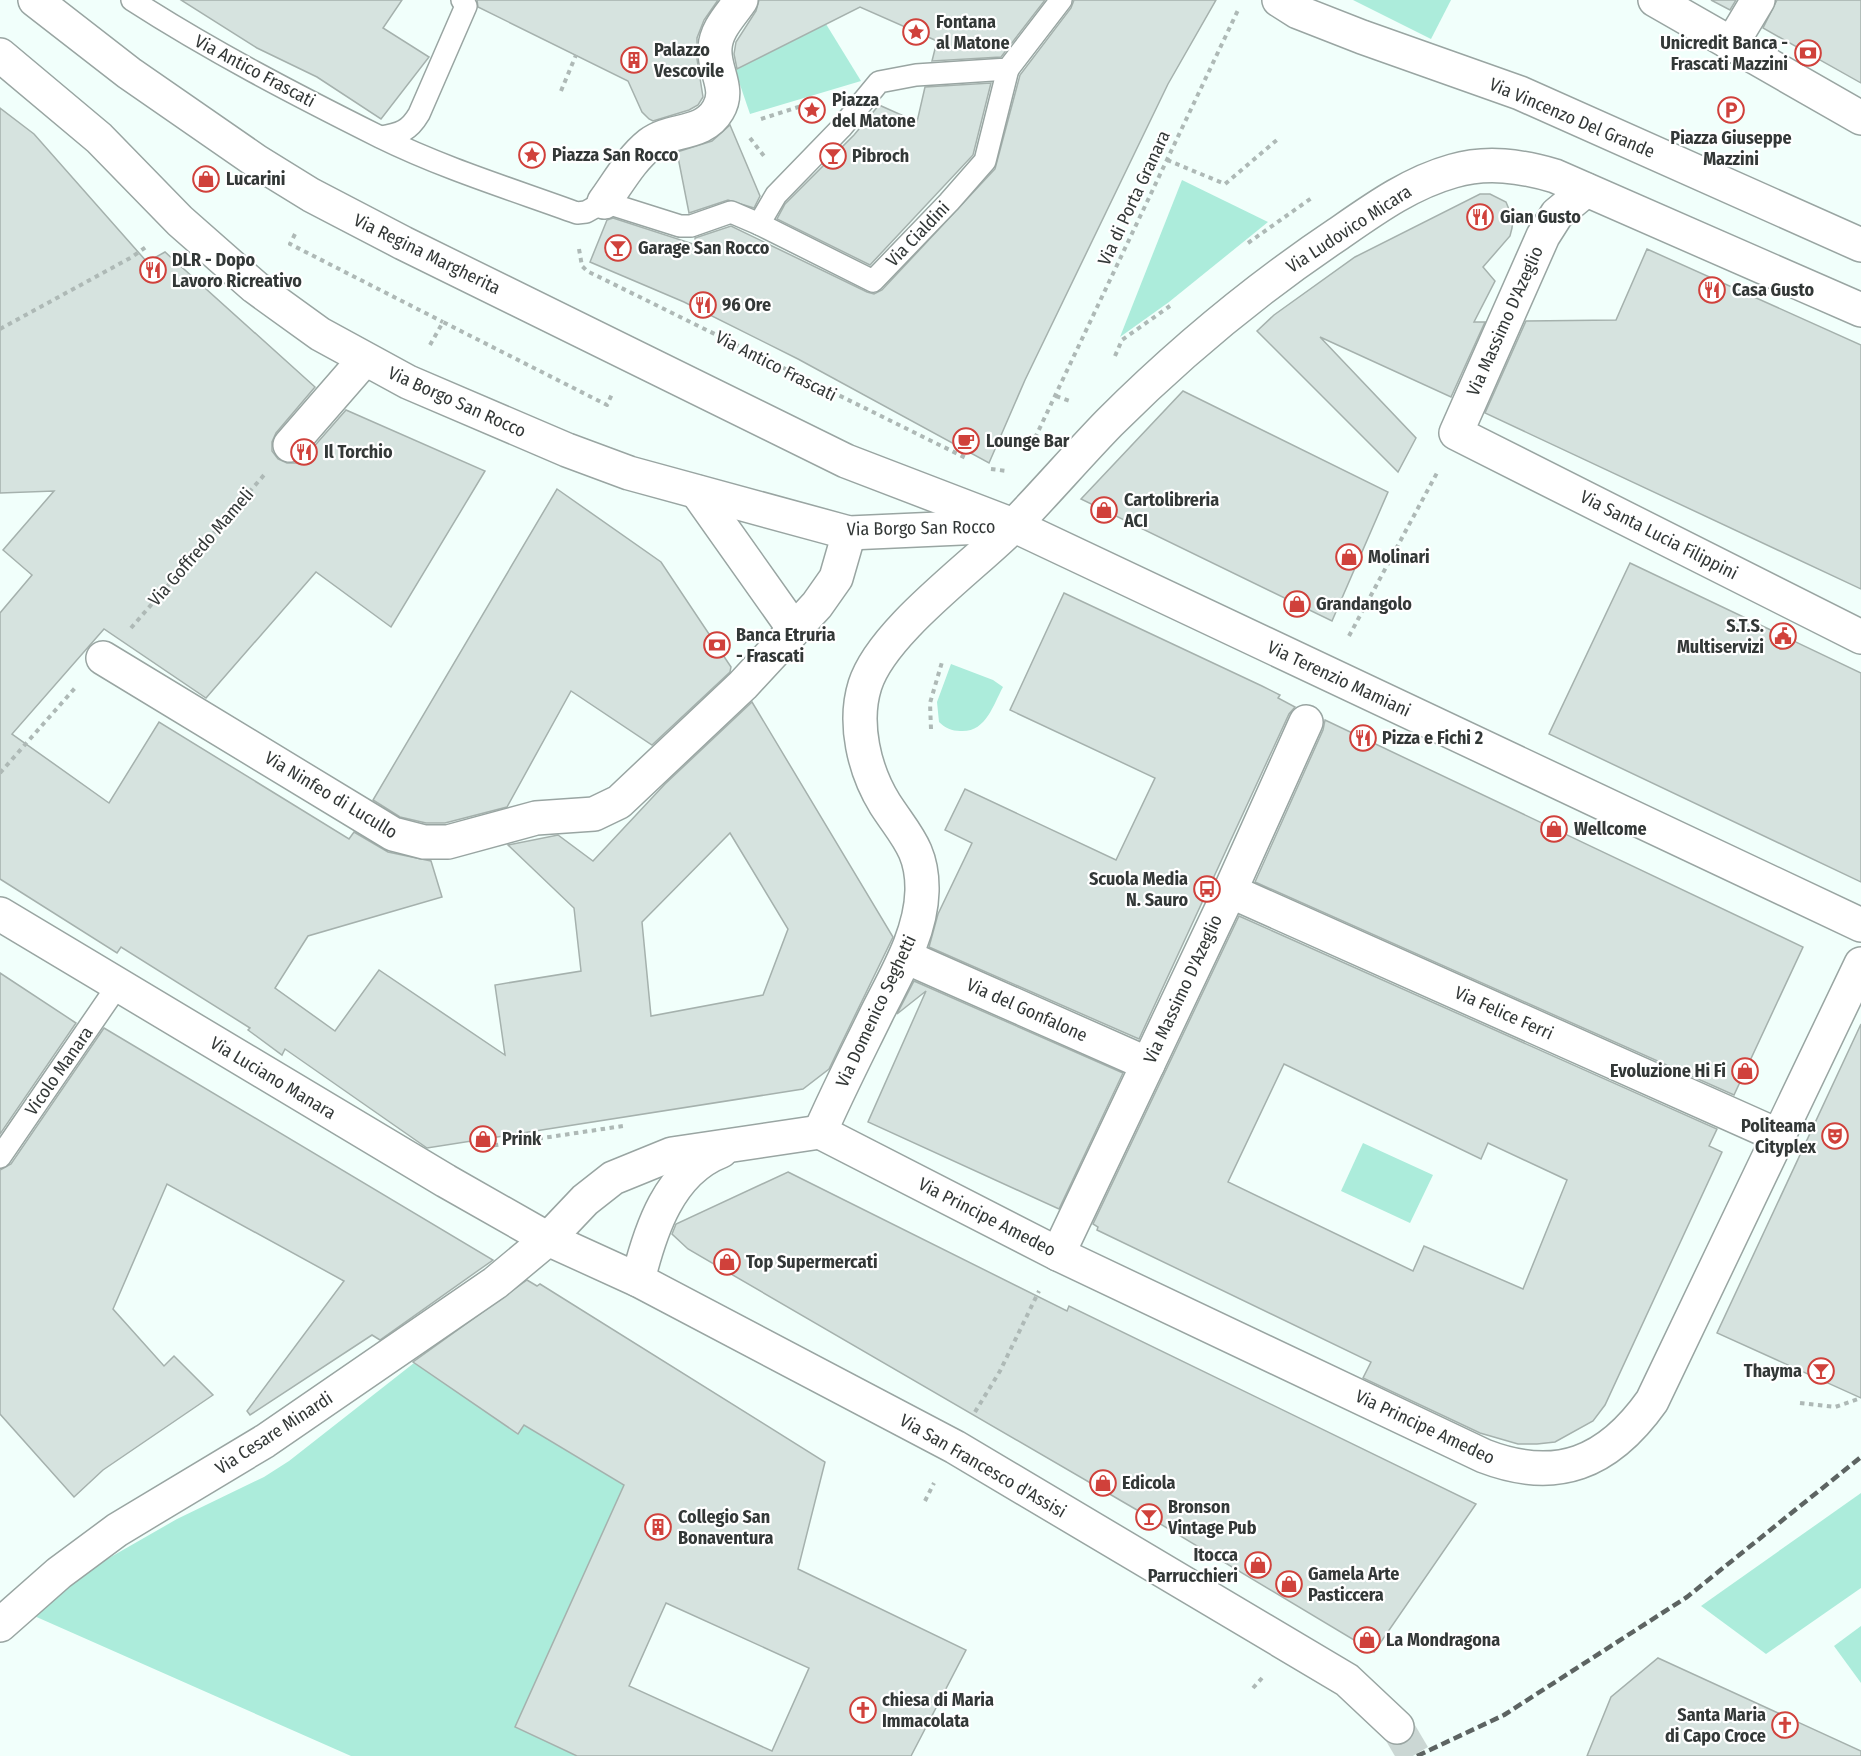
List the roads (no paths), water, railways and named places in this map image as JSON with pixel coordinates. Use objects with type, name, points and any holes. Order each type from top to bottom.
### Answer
[{"type":"street","name":"Via Regina Margherita","points":[[35,0],[129,74],[256,161],[311,195],[403,243],[846,461],[903,483]]},
{"type":"street","points":[[604,202],[635,159],[650,144],[662,137],[701,126],[717,112],[724,91],[715,60],[715,46],[720,30],[741,0]]},
{"type":"street","name":"Via Vincenzo Del Grande","points":[[1279,0],[1298,12],[1362,37],[1520,93],[1861,245]]},
{"type":"street","points":[[1655,0],[1861,118]]},
{"type":"street","points":[[1731,45],[1758,0]]},
{"type":"street","name":"Via Borgo San Rocco","points":[[0,55],[99,138],[180,222],[232,268],[299,320],[364,360],[408,382],[601,463],[697,492],[860,532],[1013,525]]},
{"type":"street","name":"Via Ludovico Micara","points":[[1013,525],[1134,399],[1205,335],[1311,251],[1394,197],[1454,170],[1496,165],[1533,170],[1586,190],[1861,310]]},
{"type":"street","name":"Via Massimo D'Azeglio","points":[[1450,447],[1540,241],[1557,214],[1586,190]]},
{"type":"street","points":[[290,445],[364,360]]},
{"type":"street","name":"Via Santa Lucia Filippini","points":[[1450,447],[1861,637]]},
{"type":"street","points":[[860,532],[883,521],[897,503],[903,483]]},
{"type":"street","name":"Via Terenzio Mamiani","points":[[903,483],[1013,525],[1861,925]]},
{"type":"street","points":[[697,492],[794,629]]},
{"type":"street","name":"Via Domenico Seghetti","points":[[820,1132],[906,957],[920,911],[921,870],[910,837],[886,805],[867,762],[860,729],[863,692],[872,667],[891,641],[1013,525]]},
{"type":"street","name":"Via Ninfeo di Lucullo","points":[[114,646],[393,834],[424,842],[448,842],[536,818],[594,814],[619,802],[743,685],[794,629],[836,578],[860,532]]},
{"type":"street","name":"Via Massimo D'Azeglio","points":[[1058,1254],[1230,891],[1306,722]]},
{"type":"street","name":"Via Felice Ferri","points":[[1230,891],[1778,1135]]},
{"type":"street","name":"Via Luciano Manara","points":[[0,914],[548,1239]]},
{"type":"street","name":"Via del Gonfalone","points":[[906,957],[1148,1064]]},
{"type":"street","name":"Via Principe Amedeo","points":[[820,1132],[1058,1254],[1484,1456],[1526,1468],[1573,1465],[1618,1442],[1636,1424],[1652,1401],[1861,964]]},
{"type":"street","points":[[548,1239],[585,1200],[620,1175],[672,1154],[820,1132]]},
{"type":"street","points":[[638,1281],[657,1222],[678,1182],[700,1162],[743,1143]]},
{"type":"street","name":"Via San Francesco d'Assisi","points":[[548,1239],[638,1281],[955,1447],[1347,1680],[1397,1727]]},
{"type":"street","name":"Via Cesare Minardi","points":[[0,1625],[79,1557],[117,1530],[265,1441],[345,1387],[495,1283],[548,1239]]},
{"type":"lane","name":"Via Antico Frascati","points":[[132,0],[183,33],[381,137]]},
{"type":"lane","points":[[381,137],[444,165],[576,213],[586,212],[604,202],[680,226],[692,226],[731,212],[759,224],[785,184],[842,128],[879,82],[916,75],[1008,69],[1061,0]]},
{"type":"lane","points":[[381,137],[401,134],[411,127],[420,114],[464,3]]},
{"type":"lane","name":"Via Cialdini","points":[[759,224],[873,281],[985,161],[1008,69]]},
{"type":"lane","name":"Vicolo Manara","points":[[0,1157],[118,985]]},
{"type":"tunnel","points":[[1397,1727],[1414,1756]]},
{"type":"railway","points":[[1417,1756],[1504,1715],[1687,1597],[1861,1457]]},
{"type":"place","name":"Fontana al Matone","points":[[916,32]]},
{"type":"place","name":"Unicredit Banca - Frascati Mazzini","points":[[1808,53]]},
{"type":"place","name":"Palazzo Vescovile","points":[[634,60]]},
{"type":"place","name":"Piazza del Matone","points":[[812,110]]},
{"type":"place","name":"Piazza Giuseppe Mazzini","points":[[1731,110]]},
{"type":"place","name":"Piazza San Rocco","points":[[532,155]]},
{"type":"place","name":"Pibroch","points":[[833,156]]},
{"type":"place","name":"Lucarini","points":[[206,179]]},
{"type":"place","name":"Gian Gusto","points":[[1480,217]]},
{"type":"place","name":"Garage San Rocco","points":[[618,248]]},
{"type":"place","name":"DLR - Dopo Lavoro Ricreativo","points":[[153,270]]},
{"type":"place","name":"Casa Gusto","points":[[1712,290]]},
{"type":"place","name":"96 Ore","points":[[703,305]]},
{"type":"place","name":"Lounge Bar","points":[[966,441]]},
{"type":"place","name":"Il Torchio","points":[[304,452]]},
{"type":"place","name":"Cartolibreria ACI","points":[[1104,510]]},
{"type":"place","name":"Molinari","points":[[1349,557]]},
{"type":"place","name":"Grandangolo","points":[[1297,604]]},
{"type":"place","name":"S.T.S. Multiservizi","points":[[1783,636]]},
{"type":"place","name":"Banca Etruria - Frascati","points":[[717,645]]},
{"type":"place","name":"Pizza e Fichi 2","points":[[1363,738]]},
{"type":"place","name":"Wellcome","points":[[1554,829]]},
{"type":"place","name":"Scuola Media N. Sauro","points":[[1207,889]]},
{"type":"place","name":"Evoluzione Hi Fi","points":[[1745,1071]]},
{"type":"place","name":"Politeama Cityplex","points":[[1835,1136]]},
{"type":"place","name":"Prink","points":[[483,1139]]},
{"type":"place","name":"Top Supermercati","points":[[727,1262]]},
{"type":"place","name":"Thayma","points":[[1821,1371]]},
{"type":"place","name":"Edicola","points":[[1103,1483]]},
{"type":"place","name":"Bronson Vintage Pub","points":[[1149,1517]]},
{"type":"place","name":"Collegio San Bonaventura","points":[[658,1527]]},
{"type":"place","name":"Itocca Parrucchieri","points":[[1258,1565]]},
{"type":"place","name":"Gamela Arte Pasticcera","points":[[1289,1584]]},
{"type":"place","name":"La Mondragona","points":[[1367,1640]]},
{"type":"place","name":"chiesa di Maria Immacolata","points":[[863,1710]]},
{"type":"place","name":"Santa Maria di Capo Croce","points":[[1785,1725]]}]
